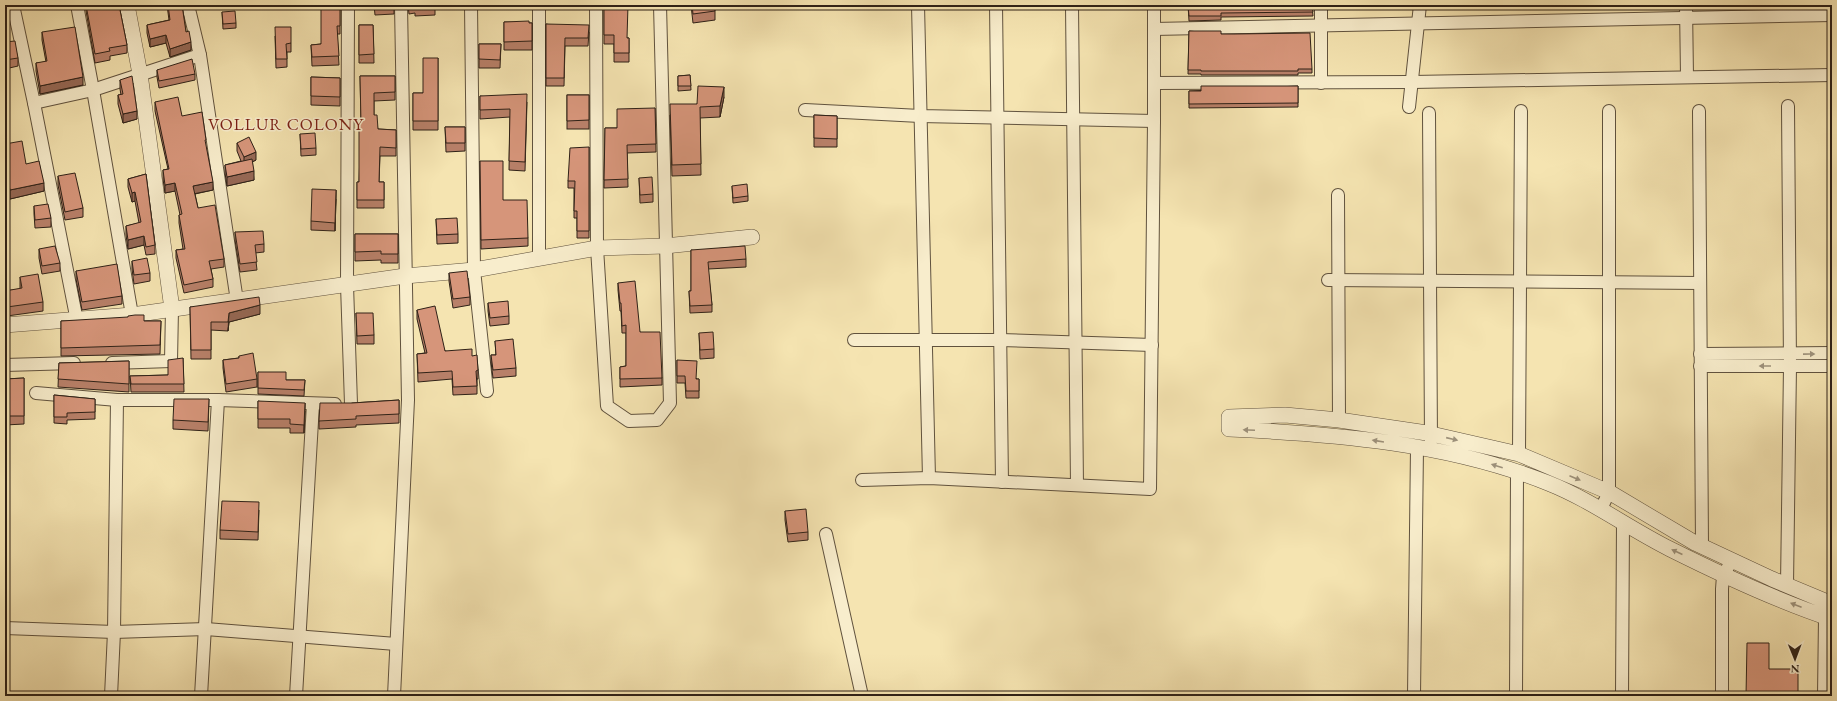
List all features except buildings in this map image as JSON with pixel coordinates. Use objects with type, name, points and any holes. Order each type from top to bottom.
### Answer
[{"type":"street","points":[[13,5],[77,320]]},
{"type":"street","points":[[77,5],[132,315]]},
{"type":"street","points":[[100,363],[171,361],[172,309],[140,74],[127,5]]},
{"type":"street","points":[[188,5],[200,56],[237,300]]},
{"type":"street","points":[[348,5],[347,285],[351,404]]},
{"type":"street","points":[[394,696],[408,400],[401,5]]},
{"type":"street","points":[[472,5],[474,270],[487,391]]},
{"type":"street","points":[[539,258],[540,5]]},
{"type":"street","points":[[596,5],[597,248],[607,406],[629,421],[657,420],[670,403],[660,5]]},
{"type":"street","points":[[918,5],[929,478]]},
{"type":"street","points":[[996,5],[1002,482]]},
{"type":"street","points":[[1072,5],[1077,485]]},
{"type":"street","points":[[862,480],[929,478],[1150,489],[1155,83],[1154,5]]},
{"type":"street","points":[[1321,83],[1322,5]]},
{"type":"street","points":[[1409,107],[1420,5]]},
{"type":"street","points":[[1686,5],[1687,77]]},
{"type":"street","points":[[1154,29],[1321,27],[1418,23],[1832,15]]},
{"type":"street","points":[[34,103],[93,90],[200,56]]},
{"type":"street","points":[[1155,83],[1412,82],[1832,75]]},
{"type":"street","points":[[1787,585],[1790,360],[1788,106]]},
{"type":"street","points":[[806,110],[920,116],[1154,121]]},
{"type":"street","points":[[1519,454],[1521,110]]},
{"type":"street","points":[[1601,509],[1609,492],[1609,111]]},
{"type":"street","points":[[1699,111],[1702,546]]},
{"type":"street","points":[[1414,696],[1424,449],[1431,434],[1429,113]]},
{"type":"street","points":[[1338,195],[1333,280],[1339,420]]},
{"type":"street","points":[[5,326],[132,315],[405,276],[474,270],[597,248],[665,246],[752,237]]},
{"type":"street","points":[[1333,280],[1700,283]]},
{"type":"street","points":[[854,340],[1000,340],[1152,345]]},
{"type":"street","points":[[1700,354],[1790,360],[1832,366]]},
{"type":"street","points":[[1700,366],[1790,360],[1832,354]]},
{"type":"street","points":[[5,365],[84,363]]},
{"type":"street","points":[[36,393],[117,400],[218,400],[313,404],[365,403]]},
{"type":"street","points":[[111,696],[114,632],[117,400]]},
{"type":"street","points":[[201,696],[218,400]]},
{"type":"street","points":[[394,401],[408,400]]},
{"type":"street","points":[[296,696],[313,404]]},
{"type":"street","points":[[1285,416],[1339,420],[1431,434],[1519,454],[1609,492],[1702,546],[1787,585],[1830,613],[1766,594],[1669,549],[1601,509],[1549,483],[1517,472],[1482,461],[1424,449],[1358,438],[1229,429],[1229,417],[1285,416]]},
{"type":"street","points":[[1516,696],[1517,472]]},
{"type":"street","points":[[1622,696],[1623,522]]},
{"type":"street","points":[[826,534],[862,696]]},
{"type":"street","points":[[1722,696],[1722,589],[1724,574],[1732,560]]},
{"type":"street","points":[[1824,696],[1830,613]]},
{"type":"street","points":[[5,628],[114,632],[206,629],[396,644]]},
{"type":"district","name":"VOLLUR COLONY","points":[[286,124]]}]
